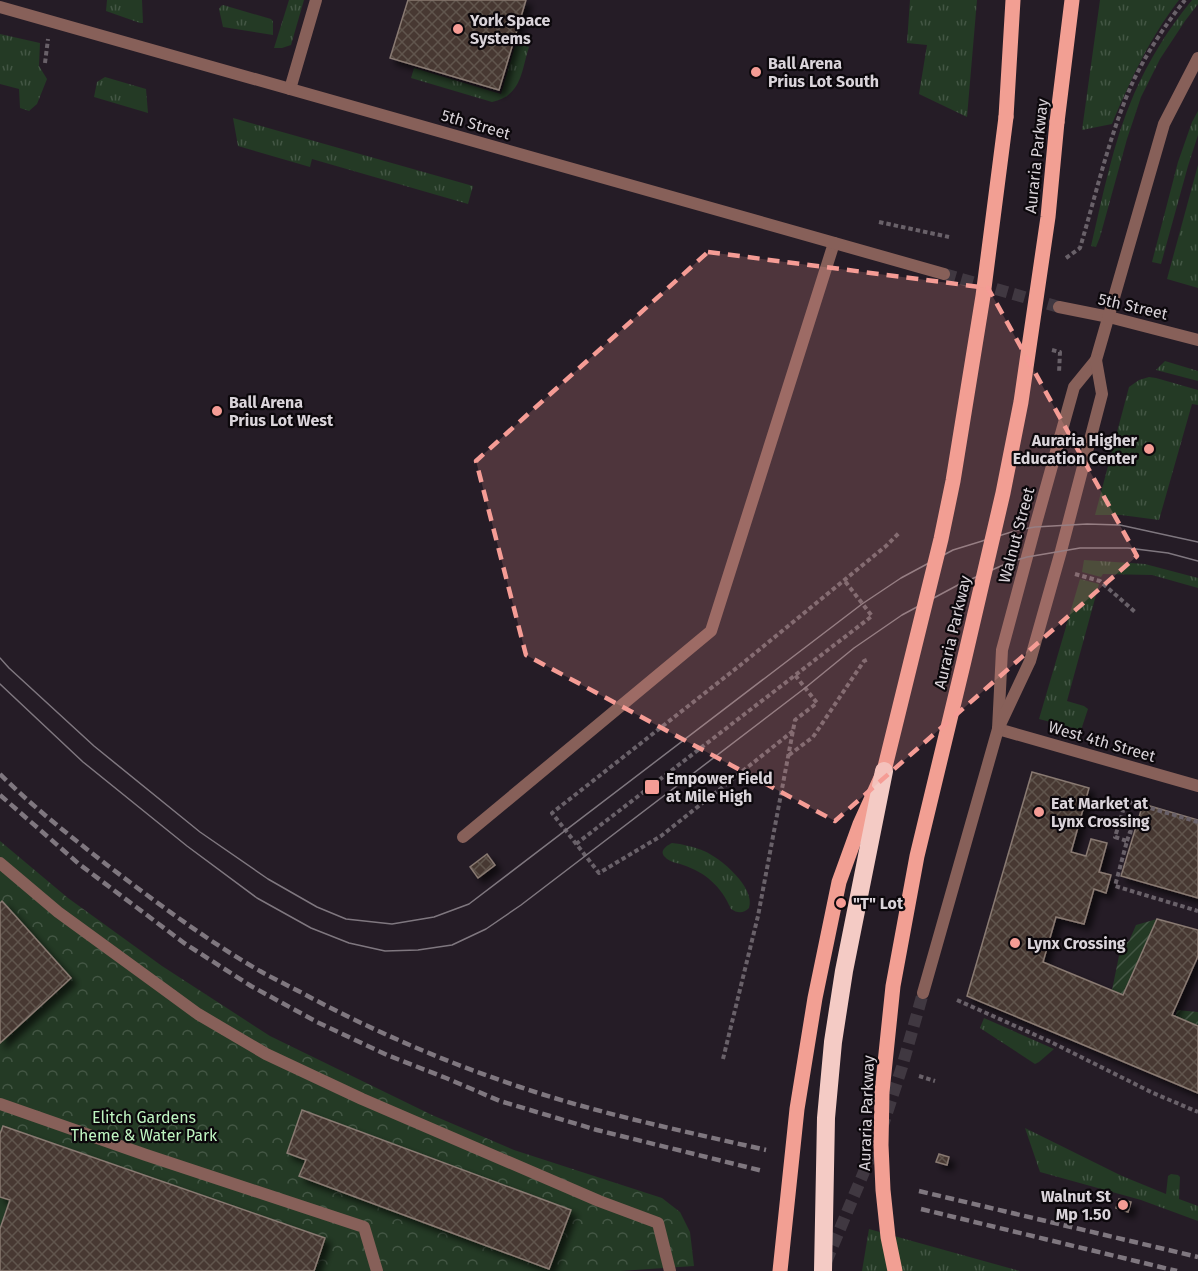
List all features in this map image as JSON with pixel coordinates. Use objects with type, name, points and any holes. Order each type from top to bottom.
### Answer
[{"type":"highway","points":[[823,1271],[826,1118],[833,1042],[846,960],[884,771]]},
{"type":"main road","name":"Auraria Parkway","points":[[780,1271],[797,1109],[815,998],[838,882],[860,824],[884,771],[953,481],[983,296],[1006,117],[1013,0]]},
{"type":"main road","name":"Auraria Parkway","points":[[896,1271],[888,1237],[881,1145],[883,1082],[893,986],[917,856],[1000,505],[1021,402],[1048,217],[1072,0]]},
{"type":"street","points":[[290,89],[316,0]]},
{"type":"street","name":"5th Street","points":[[0,7],[944,274]]},
{"type":"street","name":"Walnut Street","points":[[998,729],[1002,650],[1074,387],[1096,360],[1164,124],[1198,58]]},
{"type":"street","points":[[463,837],[711,631],[834,243]]},
{"type":"street","name":"5th Street","points":[[1059,307],[1198,340]]},
{"type":"street","name":"Walnut Street","points":[[923,993],[998,729],[1030,661],[1068,525],[1102,394],[1096,360]]},
{"type":"street","name":"West 4th Street","points":[[998,729],[1198,786]]},
{"type":"street","points":[[0,863],[58,912],[198,1014],[267,1054],[362,1099],[599,1201],[658,1223],[670,1271]]},
{"type":"street","points":[[0,1104],[364,1227],[377,1271]]},
{"type":"path","points":[[1066,258],[1080,248],[1116,126],[1132,84],[1185,0]]},
{"type":"path","points":[[879,222],[949,237]]},
{"type":"path","points":[[1052,350],[1060,352]]},
{"type":"path","points":[[794,731],[661,836],[599,873],[552,813],[743,663],[899,533]]},
{"type":"path","points":[[1075,574],[1100,582],[1135,612]]},
{"type":"path","points":[[576,844],[872,616],[844,580]]},
{"type":"path","points":[[789,755],[813,737],[864,661],[868,659]]},
{"type":"path","points":[[723,1059],[758,916],[795,720],[817,703],[795,675]]},
{"type":"path","points":[[1127,841],[1115,837],[1126,801],[1198,822]]},
{"type":"path","points":[[1135,833],[1130,832],[1115,886],[1198,911]]},
{"type":"path","points":[[957,1000],[1198,1112]]},
{"type":"path","points":[[919,1076],[935,1081]]},
{"type":"highlighted area","points":[[708,252],[988,288],[1137,556],[835,821],[526,655],[476,461]]},
{"type":"green space","points":[[107,0],[142,0],[143,23],[106,11]]},
{"type":"green space","points":[[289,0],[304,0],[291,45],[274,48]]},
{"type":"green space","points":[[910,0],[977,0],[967,117],[919,94],[927,45],[907,43]]},
{"type":"green space","points":[[1100,0],[1179,0],[1141,60],[1112,124],[1082,130]]},
{"type":"green space","points":[[1192,0],[1198,0],[1198,4],[1160,59],[1141,97],[1100,237],[1096,247],[1091,246],[1114,150],[1134,94],[1160,45]]},
{"type":"green space","points":[[223,5],[271,19],[273,35],[223,27],[219,9]]},
{"type":"green space","points":[[0,34],[40,43],[39,66],[47,79],[37,104],[29,111],[20,108],[19,89],[0,84]]},
{"type":"green space","points":[[516,43],[529,47],[519,81],[515,88],[502,99],[492,102],[411,78],[414,68],[501,94]]},
{"type":"green space","points":[[105,77],[146,89],[148,113],[94,97],[97,82]]},
{"type":"green space","points":[[1198,111],[1198,135],[1161,264],[1152,262],[1178,162]]},
{"type":"green space","points":[[233,118],[473,186],[468,204],[312,159],[310,167],[238,146]]},
{"type":"green space","points":[[1198,165],[1198,288],[1167,279]]},
{"type":"green space","points":[[1165,361],[1198,371],[1198,381],[1156,370]]},
{"type":"green space","points":[[1149,377],[1198,390],[1198,405],[1192,404],[1159,520],[1121,515],[1095,515],[1129,387]]},
{"type":"green space","points":[[1084,560],[1145,564],[1198,578],[1198,588],[1152,575],[1103,574],[1101,577],[1082,572]]},
{"type":"green space","points":[[1080,579],[1099,584],[1067,701],[1088,709],[1081,730],[1039,719]]},
{"type":"green space","name":"Elitch Gardens Theme & Water Park","points":[[0,841],[68,898],[162,966],[270,1036],[432,1115],[514,1150],[662,1198],[680,1212],[690,1232],[694,1266],[620,1271],[0,1271]]},
{"type":"green space","points":[[672,843],[704,851],[728,867],[747,892],[750,900],[749,908],[742,912],[731,909],[723,894],[706,876],[667,859],[663,851]]},
{"type":"green space","points":[[1157,919],[1123,995],[1112,990],[1121,946],[1129,941],[1136,925]]},
{"type":"green space","points":[[1177,1010],[1198,1012],[1198,1026],[1175,1017]]},
{"type":"green space","points":[[984,1018],[1054,1049],[1035,1064],[980,1028]]},
{"type":"green space","points":[[1025,1128],[1122,1176],[1166,1194],[1168,1176],[1178,1175],[1180,1177],[1179,1199],[1198,1206],[1198,1221],[1141,1200],[1040,1172]]},
{"type":"green space","points":[[869,1229],[1020,1271],[862,1271]]},
{"type":"building","name":"York Space Systems","points":[[408,0],[526,0],[499,90],[390,58]]},
{"type":"building","name":"Lynx Crossing","points":[[1032,772],[1089,788],[1071,852],[1086,856],[1091,839],[1107,843],[1099,872],[1111,875],[1106,893],[1094,889],[1084,924],[1056,917],[1043,962],[1123,995],[1157,919],[1198,930],[1198,956],[1172,1015],[1198,1026],[1198,1093],[967,996]]},
{"type":"building","points":[[1143,804],[1198,820],[1198,898],[1121,876]]},
{"type":"building","points":[[487,854],[495,865],[478,878],[470,867]]},
{"type":"building","points":[[2,901],[71,978],[0,1043],[0,903]]},
{"type":"building","points":[[302,1110],[571,1210],[549,1269],[299,1176],[306,1160],[287,1153]]},
{"type":"building","points":[[3,1126],[325,1238],[314,1271],[0,1271],[0,1229],[10,1200],[0,1197],[0,1134]]},
{"type":"building","points":[[939,1154],[949,1157],[947,1165],[936,1162]]},
{"type":"building","name":"Walnut St Mp 1.50","points":[[1119,1199],[1131,1202],[1128,1212],[1116,1208]]},
{"type":"tunnel","points":[[944,274],[1059,307]]},
{"type":"tunnel","points":[[826,1262],[880,1134],[923,993]]},
{"type":"tram line","points":[[0,658],[94,746],[200,832],[268,879],[317,907],[346,919],[392,924],[434,917],[469,904],[862,604],[901,578],[953,550],[1018,530],[1087,524],[1120,525],[1198,542]]},
{"type":"tram line","points":[[0,684],[83,762],[187,846],[257,898],[311,928],[349,943],[385,951],[418,950],[452,945],[486,929],[521,905],[854,648],[902,615],[958,585],[1010,562],[1080,548],[1128,548],[1168,553],[1198,561]]},
{"type":"railway","points":[[0,774],[79,843],[201,934],[260,971],[356,1021],[464,1067],[550,1097],[642,1122],[766,1150]]},
{"type":"railway","points":[[0,795],[79,864],[184,943],[251,986],[317,1022],[387,1055],[500,1101],[597,1130],[763,1171]]},
{"type":"railway","points":[[919,1191],[1198,1257]]},
{"type":"railway","points":[[921,1209],[1177,1271]]},
{"type":"place","name":"York Space Systems","points":[[458,29]]},
{"type":"place","name":"Ball Arena Prius Lot South","points":[[756,72]]},
{"type":"place","name":"Ball Arena Prius Lot West","points":[[217,411]]},
{"type":"place","name":"Auraria Higher Education Center","points":[[1149,449]]},
{"type":"place","name":"Empower Field at Mile High","points":[[652,787]]},
{"type":"place","name":"Eat Market at Lynx Crossing","points":[[1039,812]]},
{"type":"place","name":"\"T\" Lot","points":[[841,903]]},
{"type":"place","name":"Lynx Crossing","points":[[1015,943]]},
{"type":"place","name":"Walnut St Mp 1.50","points":[[1123,1205]]}]
